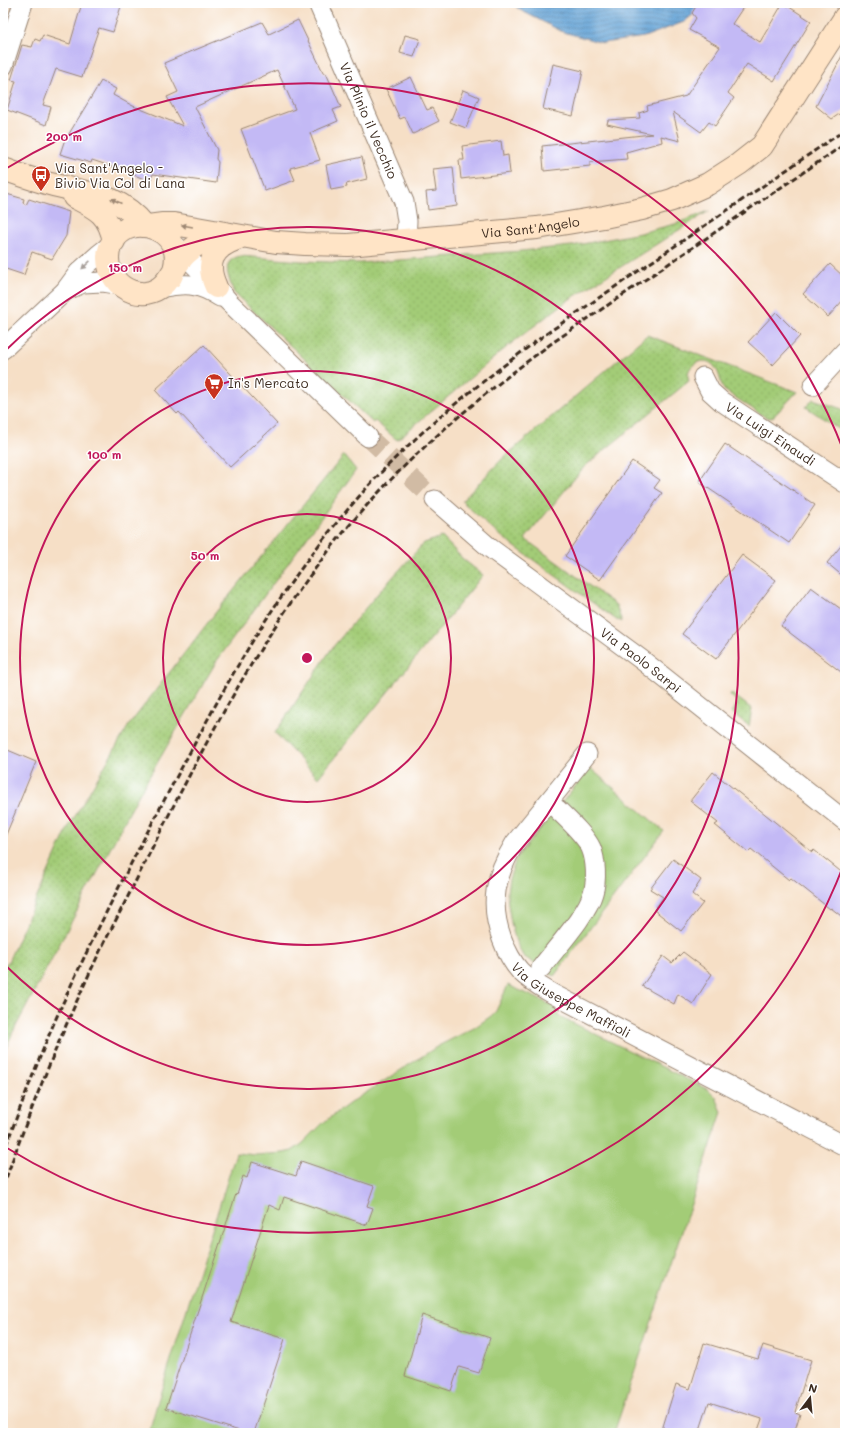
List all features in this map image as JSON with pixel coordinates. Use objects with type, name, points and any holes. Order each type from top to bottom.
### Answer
[{"type":"street","points":[[3,66],[23,3]]},
{"type":"street","name":"Via Plinio il Vecchio","points":[[318,3],[404,202],[407,221],[406,240]]},
{"type":"street","name":"Via Sant'Angelo","points":[[165,283],[185,255],[198,245],[211,240],[223,238],[305,244],[348,244],[406,240],[537,228],[604,218],[672,200],[708,184],[739,164],[762,146],[779,122],[845,17]]},
{"type":"street","points":[[3,169],[49,184],[92,193],[124,205],[185,255],[368,437]]},
{"type":"street","points":[[49,184],[98,210],[107,220],[112,229],[113,243],[108,253],[108,264],[112,274],[120,285]]},
{"type":"street","name":"Via Sant'Angelo","points":[[113,243],[122,232],[129,228],[136,226],[153,229],[163,224],[174,224],[245,239]]},
{"type":"street","points":[[65,291],[84,283],[102,282],[120,285],[132,292],[140,293],[149,292],[165,283],[175,269],[175,251],[172,243],[153,229]]},
{"type":"street","points":[[223,294],[211,276],[210,268],[213,258],[218,250],[226,243],[245,239]]},
{"type":"street","points":[[3,349],[65,291],[79,272],[113,243]]},
{"type":"street","points":[[165,283],[198,286],[223,294]]},
{"type":"street","points":[[813,386],[845,351]]},
{"type":"street","name":"Via Luigi Einaudi","points":[[703,377],[710,391],[721,401],[845,483]]},
{"type":"street","name":"Via Paolo Sarpi","points":[[436,500],[490,548],[642,660],[845,821]]},
{"type":"street","name":"Via Giuseppe Maffioli","points":[[587,754],[515,843],[505,859],[498,877],[495,894],[495,913],[507,951],[520,970],[534,983],[553,994],[845,1146]]},
{"type":"street","points":[[541,968],[582,914],[593,893],[596,866],[590,847],[574,826],[557,809]]},
{"type":"green space","points":[[709,211],[567,301],[508,346],[397,440],[375,421],[373,423],[234,293],[227,270],[230,261],[241,256],[301,261],[359,263],[572,246],[640,233],[675,224]]},
{"type":"green space","points":[[647,335],[797,392],[775,415],[771,418],[765,417],[724,390],[718,371],[714,366],[705,361],[696,363],[689,371],[689,381],[584,467],[525,539],[616,605],[622,622],[619,620],[618,621],[514,546],[492,529],[462,501],[502,459]]},
{"type":"green space","points":[[813,399],[842,409],[845,414],[845,433],[806,407]]},
{"type":"green space","points":[[344,455],[356,470],[216,662],[138,796],[13,1032],[3,1055],[3,963],[7,964],[68,828],[129,725],[216,612]]},
{"type":"green space","points":[[442,537],[463,559],[483,575],[318,778],[275,733],[332,648],[379,592],[424,543]]},
{"type":"green space","points":[[731,693],[752,709],[749,726],[731,712],[738,703],[730,695]]},
{"type":"green space","points":[[590,768],[664,831],[554,976],[523,956],[516,942],[508,904],[507,893],[509,879],[517,857]]},
{"type":"green space","points":[[508,985],[556,1007],[559,1016],[709,1090],[716,1097],[722,1112],[614,1433],[163,1433],[150,1429],[236,1153],[256,1155],[292,1151],[302,1144],[323,1123],[350,1103],[438,1046],[474,1028],[491,1016],[496,1011]]},
{"type":"water","points":[[512,3],[612,3],[632,7],[645,3],[707,3],[684,22],[644,37],[603,43],[563,32],[520,10]]},
{"type":"building","points":[[82,3],[122,3],[113,32],[99,28],[82,77],[56,69],[43,105],[51,107],[46,125],[7,110],[16,81],[11,80],[22,45],[32,47],[35,39],[40,41],[43,35],[70,44]]},
{"type":"building","points":[[698,3],[746,3],[732,24],[760,42],[783,3],[811,21],[774,81],[747,64],[728,93],[734,98],[715,126],[709,122],[701,132],[673,112],[680,141],[661,136],[662,142],[626,152],[627,159],[590,162],[590,166],[544,171],[542,146],[652,134],[607,124],[608,120],[640,118],[639,113],[648,110],[647,106],[686,96],[720,47],[689,30],[696,18],[692,13]]},
{"type":"building","points":[[298,20],[324,74],[326,73],[341,107],[333,110],[338,121],[310,133],[320,160],[290,168],[295,180],[265,191],[241,129],[295,109],[277,70],[195,107],[217,150],[216,159],[218,162],[216,183],[153,174],[150,181],[92,160],[91,163],[60,154],[64,142],[101,81],[116,89],[113,95],[133,106],[183,126],[167,97],[178,92],[164,63],[262,22],[269,34]]},
{"type":"building","points":[[405,35],[420,39],[414,57],[400,53]]},
{"type":"building","points":[[845,50],[845,110],[832,119],[816,106]]},
{"type":"building","points":[[553,64],[583,71],[573,116],[543,109]]},
{"type":"building","points":[[411,77],[427,110],[432,108],[439,121],[413,134],[405,117],[400,119],[386,89]]},
{"type":"building","points":[[463,90],[479,97],[466,128],[450,122]]},
{"type":"building","points":[[501,141],[503,156],[508,155],[510,173],[461,179],[459,160],[464,160],[462,146]]},
{"type":"building","points":[[362,157],[367,179],[346,184],[347,187],[331,190],[326,165]]},
{"type":"building","points":[[453,167],[457,206],[428,210],[426,192],[436,191],[433,169]]},
{"type":"building","points":[[3,193],[24,199],[23,203],[26,205],[29,199],[69,212],[66,236],[52,259],[32,252],[24,275],[3,268]]},
{"type":"building","points":[[830,264],[845,278],[845,298],[828,317],[803,294]]},
{"type":"building","points":[[776,312],[800,336],[773,365],[748,342]]},
{"type":"building","points":[[204,345],[277,424],[230,467],[179,412],[177,414],[155,390]]},
{"type":"building","points":[[725,444],[815,505],[789,543],[699,482]]},
{"type":"building","points":[[632,461],[660,480],[654,488],[662,493],[600,580],[565,556]]},
{"type":"building","points":[[845,541],[845,578],[827,563]]},
{"type":"building","points":[[742,555],[776,580],[716,659],[682,634]]},
{"type":"building","points":[[811,587],[845,612],[845,675],[781,626]]},
{"type":"building","points":[[3,748],[36,762],[3,842]]},
{"type":"building","points":[[713,772],[812,852],[814,850],[845,875],[845,919],[791,878],[789,880],[751,849],[748,852],[715,825],[718,823],[690,801]]},
{"type":"building","points":[[673,859],[701,880],[692,894],[703,903],[681,931],[654,910],[663,897],[650,889]]},
{"type":"building","points":[[683,952],[712,974],[693,1004],[678,994],[674,1004],[642,986],[663,956],[672,963]]},
{"type":"building","points":[[301,1161],[374,1186],[367,1206],[373,1208],[367,1225],[284,1197],[280,1210],[269,1205],[231,1322],[285,1339],[254,1433],[246,1433],[166,1408],[243,1176],[247,1178],[252,1162],[296,1176]]},
{"type":"building","points":[[422,1315],[490,1338],[479,1373],[459,1367],[451,1391],[405,1376]]},
{"type":"building","points":[[704,1343],[758,1359],[763,1345],[811,1360],[795,1412],[800,1414],[794,1433],[757,1433],[762,1419],[709,1402],[699,1433],[661,1433],[676,1384],[690,1389]]},
{"type":"tunnel","points":[[368,437],[435,500]]},
{"type":"railway","points":[[3,1154],[41,1055],[68,992],[113,898],[161,806],[224,690],[255,638],[302,567],[337,522],[374,480],[414,440],[456,403],[501,368],[546,334],[845,130]]},
{"type":"railway","points":[[3,1187],[37,1096],[74,1007],[101,949],[176,800],[222,714],[247,672],[300,590],[329,551],[360,513],[404,466],[476,402],[501,382],[552,343],[845,144]]},
{"type":"place","name":"Via Sant'Angelo - Bivio Via Col di Lana","points":[[41,192]]},
{"type":"place","name":"In's Mercato","points":[[214,400]]}]
